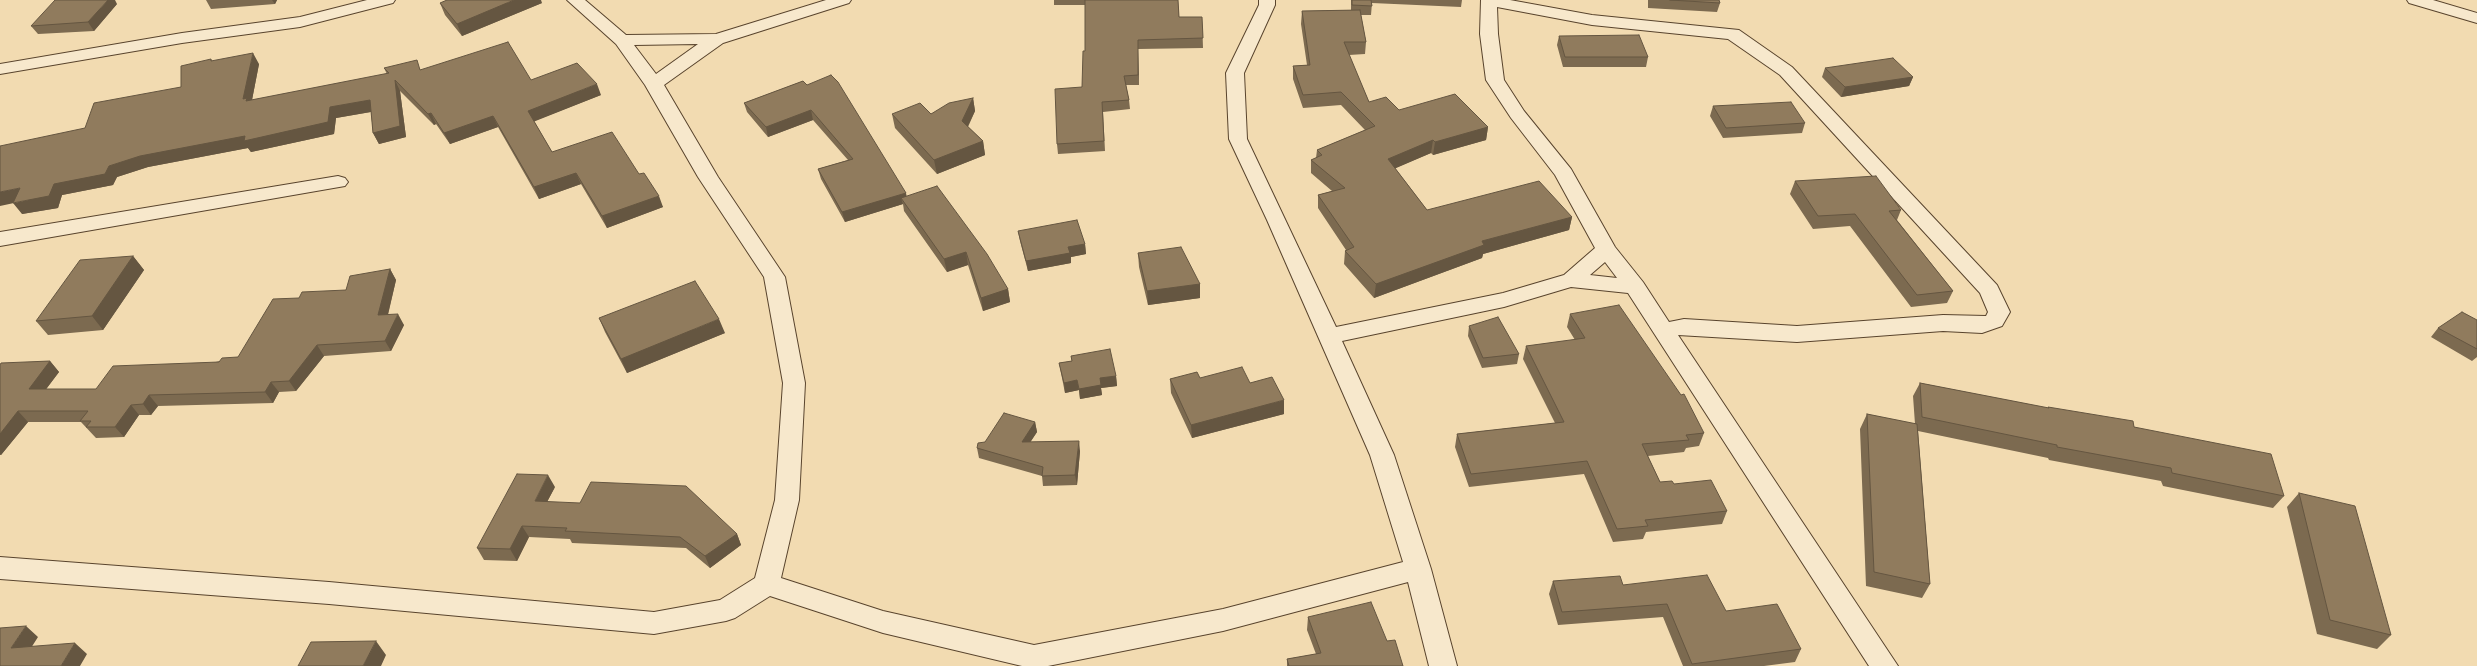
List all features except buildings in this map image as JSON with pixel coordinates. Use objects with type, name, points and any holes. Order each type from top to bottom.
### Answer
[{"type":"street","points":[[0,69],[182,38],[300,22],[387,0]]},
{"type":"street","points":[[0,568],[330,593],[654,623],[726,610],[767,584],[787,500],[794,383],[774,277],[708,177],[654,84],[622,40],[575,0]]},
{"type":"street","points":[[622,40],[717,38],[843,0]]},
{"type":"street","points":[[1267,0],[1235,73],[1238,139],[1330,336],[1382,455],[1418,569],[1443,666]]},
{"type":"street","points":[[1664,330],[1684,327],[1797,334],[1943,323],[1982,325],[1994,321],[2000,312],[1989,290],[1791,76],[1734,34],[1592,20],[1489,0],[1489,34],[1495,80],[1517,114],[1564,173],[1606,250],[1635,287],[1664,330],[1884,666]]},
{"type":"street","points":[[2415,0],[2477,18]]},
{"type":"street","points":[[654,84],[717,38]]},
{"type":"street","points":[[0,240],[338,182]]},
{"type":"street","points":[[1571,280],[1606,250]]},
{"type":"street","points":[[1330,336],[1504,300],[1571,280],[1635,287]]},
{"type":"street","points":[[767,584],[883,622],[1034,657],[1223,620],[1418,569]]}]
